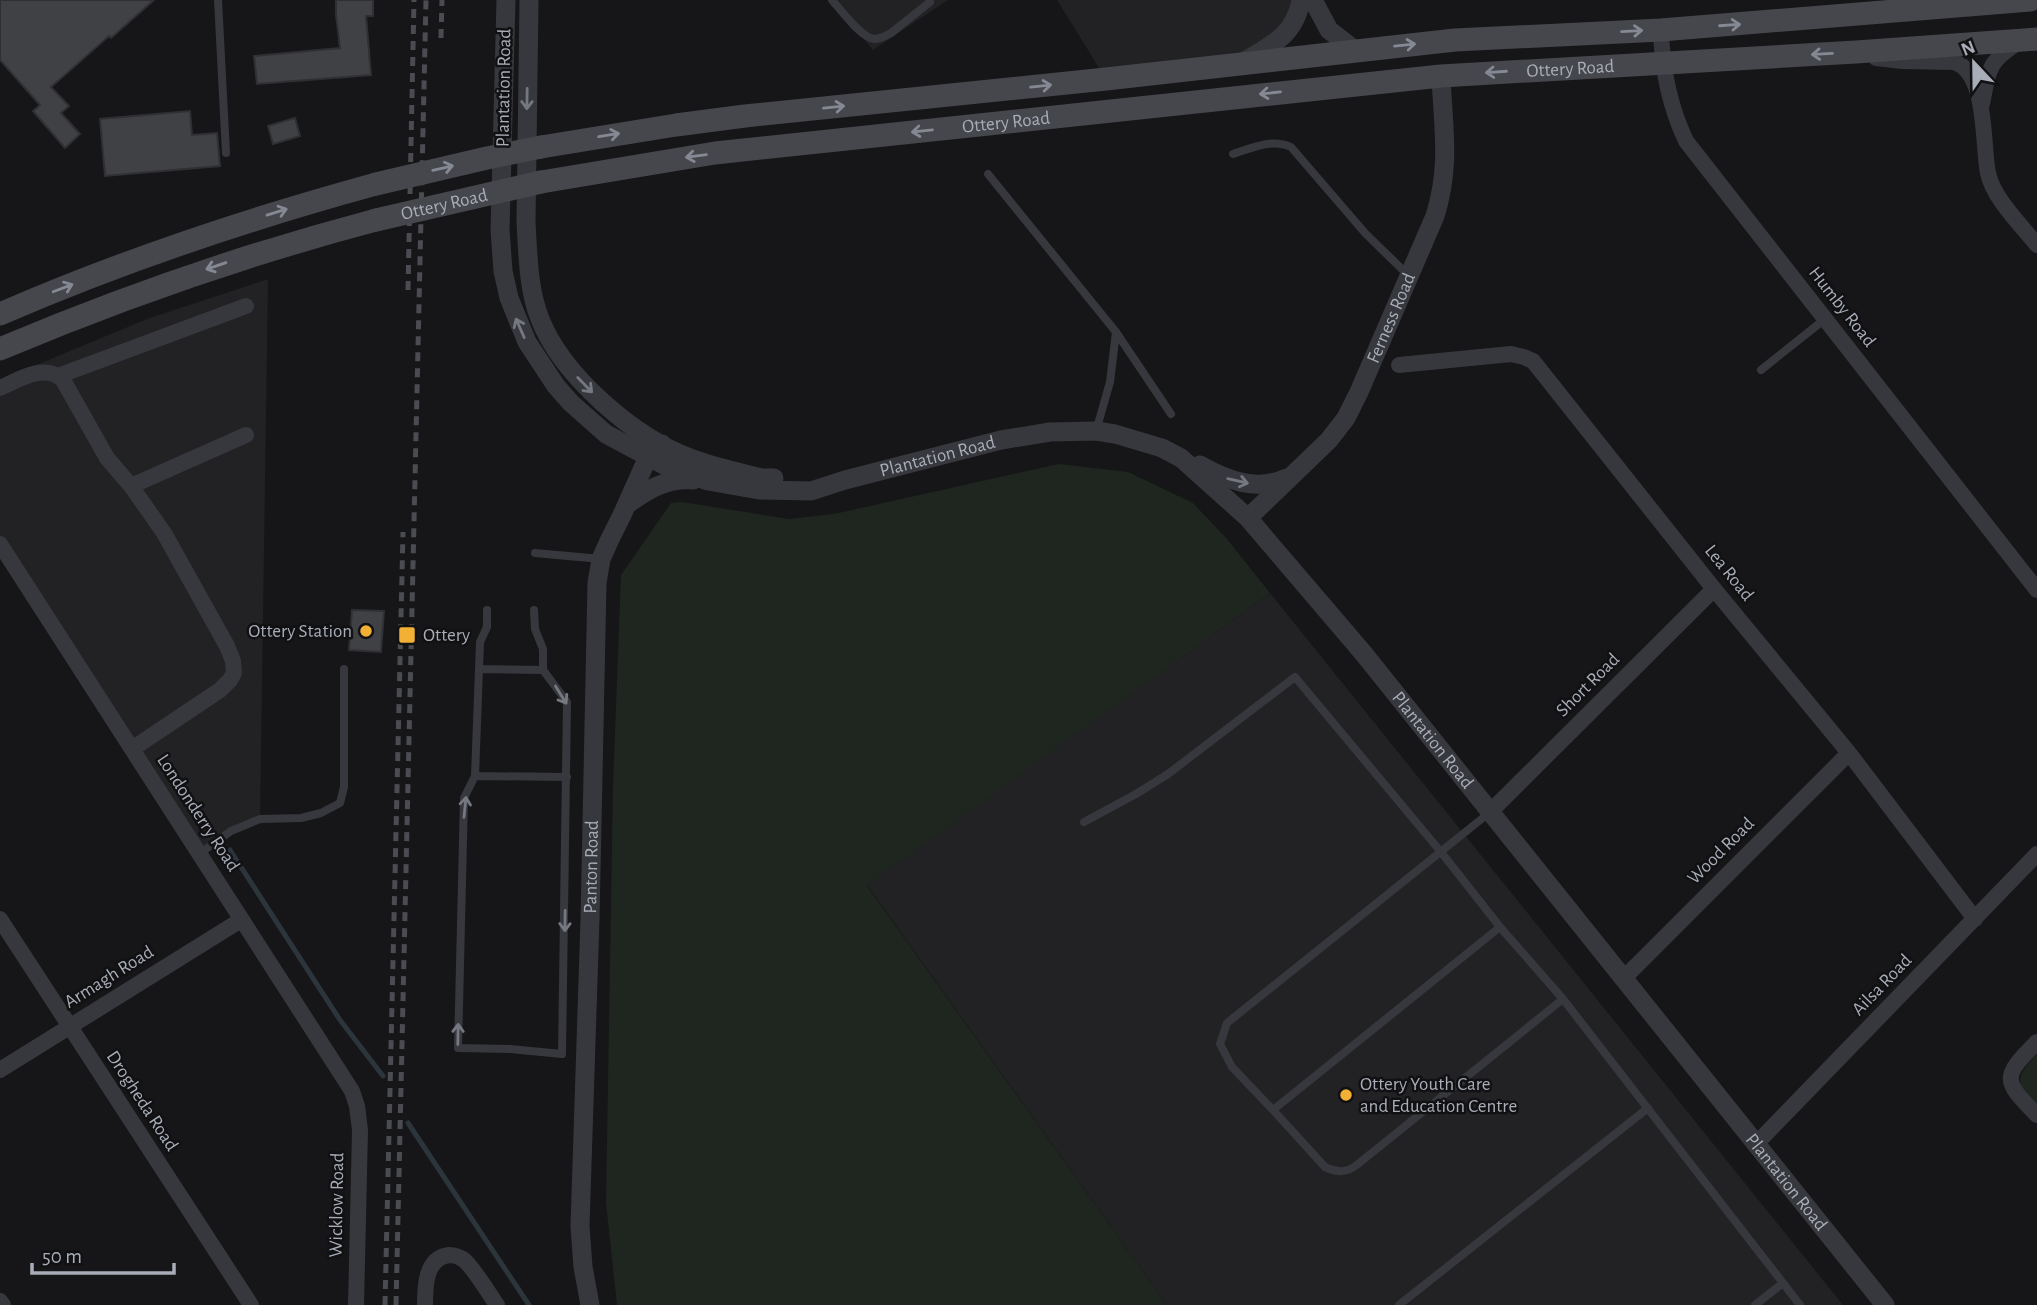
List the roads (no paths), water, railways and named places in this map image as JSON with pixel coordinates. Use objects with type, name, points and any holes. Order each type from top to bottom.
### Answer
[{"type":"main road","name":"Ottery Road","points":[[0,314],[225,228],[376,184],[541,147],[652,128],[1454,40],[1661,30],[1821,11],[2030,0]]},
{"type":"main road","name":"Ottery Road","points":[[0,349],[95,309],[292,243],[376,220],[541,182],[715,153],[1441,76],[2030,39]]},
{"type":"street","name":"Plantation Road","points":[[506,0],[500,230],[503,271],[509,298],[527,342],[556,386],[606,434],[655,451],[762,478],[845,480]]},
{"type":"street","name":"Plantation Road","points":[[529,0],[526,223],[530,270],[539,318],[574,374],[655,451],[666,466],[708,481],[759,490],[811,491],[845,480],[1030,435],[1096,431],[1139,440],[1181,458],[1248,518],[1364,654],[1885,1305]]},
{"type":"street","points":[[1240,63],[1285,35],[1297,19],[1301,0]]},
{"type":"street","points":[[1312,0],[1329,30],[1356,51]]},
{"type":"street","name":"Humby Road","points":[[1661,30],[1662,63],[1678,123],[1686,141],[2037,590]]},
{"type":"street","points":[[1981,106],[1986,76],[1991,65],[2006,50],[2030,39]]},
{"type":"street","points":[[1856,52],[1902,61],[1946,60],[1960,63],[1969,73],[1981,106],[1988,173],[1992,184],[2001,200],[2037,245]]},
{"type":"street","name":"Ferness Road","points":[[1248,518],[1329,440],[1346,418],[1359,393],[1435,216],[1445,177],[1446,146],[1441,76]]},
{"type":"street","points":[[58,376],[246,306]]},
{"type":"street","name":"Lea Road","points":[[1399,365],[1511,354],[1533,361],[1714,589],[1849,753],[1975,919]]},
{"type":"street","points":[[0,387],[42,371],[54,373],[63,380],[107,458],[131,486],[164,533],[233,661],[234,673],[220,690],[132,749]]},
{"type":"street","points":[[131,486],[246,435]]},
{"type":"street","name":"Panton Road","points":[[590,1305],[583,1267],[580,1226],[597,583],[601,559],[655,451]]},
{"type":"street","points":[[1181,458],[1224,478],[1243,483],[1276,483],[1297,472]]},
{"type":"street","points":[[627,505],[648,489],[671,481],[708,481]]},
{"type":"street","name":"Londonderry Road","points":[[0,544],[341,1073],[357,1106]]},
{"type":"street","name":"Short Road","points":[[1492,811],[1714,589]]},
{"type":"street","name":"Wood Road","points":[[1624,978],[1849,753]]},
{"type":"street","name":"Ailsa Road","points":[[1756,1144],[2037,854]]},
{"type":"street","name":"Drogheda Road","points":[[0,919],[251,1305]]},
{"type":"street","name":"Armagh Road","points":[[0,1070],[241,920]]},
{"type":"street","points":[[2037,1042],[2016,1063],[2011,1081],[2018,1096],[2037,1115]]},
{"type":"street","name":"Wicklow Road","points":[[356,1305],[360,1130],[357,1106]]},
{"type":"street","points":[[425,1305],[426,1279],[434,1263],[453,1255],[464,1260],[497,1305]]},
{"type":"lane","points":[[218,0],[226,153]]},
{"type":"lane","points":[[832,0],[862,33],[873,39],[891,33],[930,2]]},
{"type":"lane","points":[[1233,154],[1270,143],[1291,147],[1366,233],[1409,276]]},
{"type":"lane","points":[[988,174],[1116,332],[1171,414]]},
{"type":"lane","points":[[1761,370],[1825,319]]},
{"type":"lane","points":[[1096,431],[1111,382],[1116,332]]},
{"type":"lane","points":[[535,552],[601,559]]},
{"type":"lane","points":[[487,610],[487,627],[480,642],[475,776],[464,798],[458,1048],[562,1054],[567,702],[543,670],[543,649],[535,629],[534,610]]},
{"type":"lane","points":[[479,668],[543,670]]},
{"type":"lane","points":[[200,854],[231,831],[260,819],[301,818],[321,813],[340,803],[344,787],[344,669]]},
{"type":"lane","points":[[1084,822],[1168,774],[1295,677],[1500,927],[1563,999],[1800,1305]]},
{"type":"lane","points":[[475,776],[567,777]]},
{"type":"lane","points":[[1492,811],[1227,1023],[1220,1044],[1232,1068],[1325,1167],[1335,1172],[1351,1170],[1563,999]]},
{"type":"lane","points":[[1273,1110],[1500,927]]},
{"type":"lane","points":[[1399,1305],[1648,1108]]},
{"type":"lane","points":[[1755,1305],[1783,1283]]},
{"type":"waterway","points":[[230,850],[340,1020],[383,1076]]},
{"type":"waterway","points":[[408,1123],[529,1305]]},
{"type":"railway","points":[[408,290],[414,0]]},
{"type":"railway","points":[[396,1305],[426,0]]},
{"type":"railway","points":[[441,38],[442,0]]},
{"type":"railway","points":[[385,1305],[403,532]]},
{"type":"place","name":"Ottery Station","points":[[366,631]]},
{"type":"place","name":"Ottery","points":[[407,635]]},
{"type":"place","name":"Ottery Youth Care and Education Centre","points":[[1346,1095]]}]
